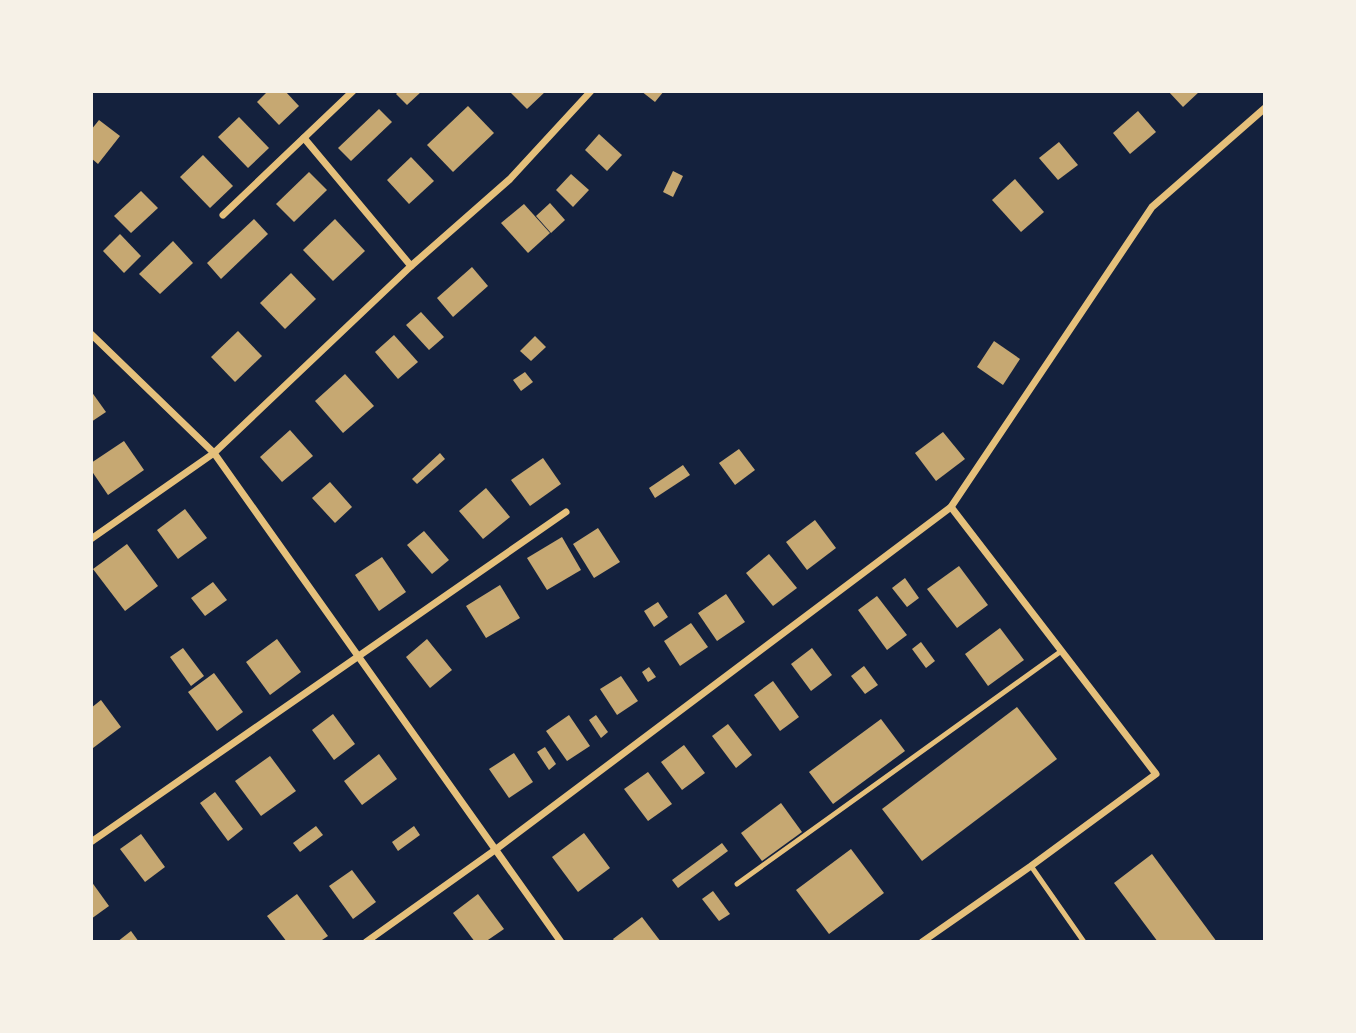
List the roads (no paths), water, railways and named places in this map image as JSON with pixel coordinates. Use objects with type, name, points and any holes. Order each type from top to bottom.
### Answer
[{"type":"street","points":[[223,215],[353,91]]},
{"type":"street","points":[[91,539],[214,453],[411,266],[510,178],[591,91]]},
{"type":"street","points":[[366,942],[495,850],[951,508],[1152,207],[1265,108]]},
{"type":"street","points":[[304,138],[411,266]]},
{"type":"street","points":[[91,334],[214,453],[561,942]]},
{"type":"street","points":[[922,942],[1156,774],[951,508]]},
{"type":"street","points":[[91,842],[566,512]]},
{"type":"lane","points":[[737,884],[1060,652]]},
{"type":"lane","points":[[1031,866],[1084,942]]}]
